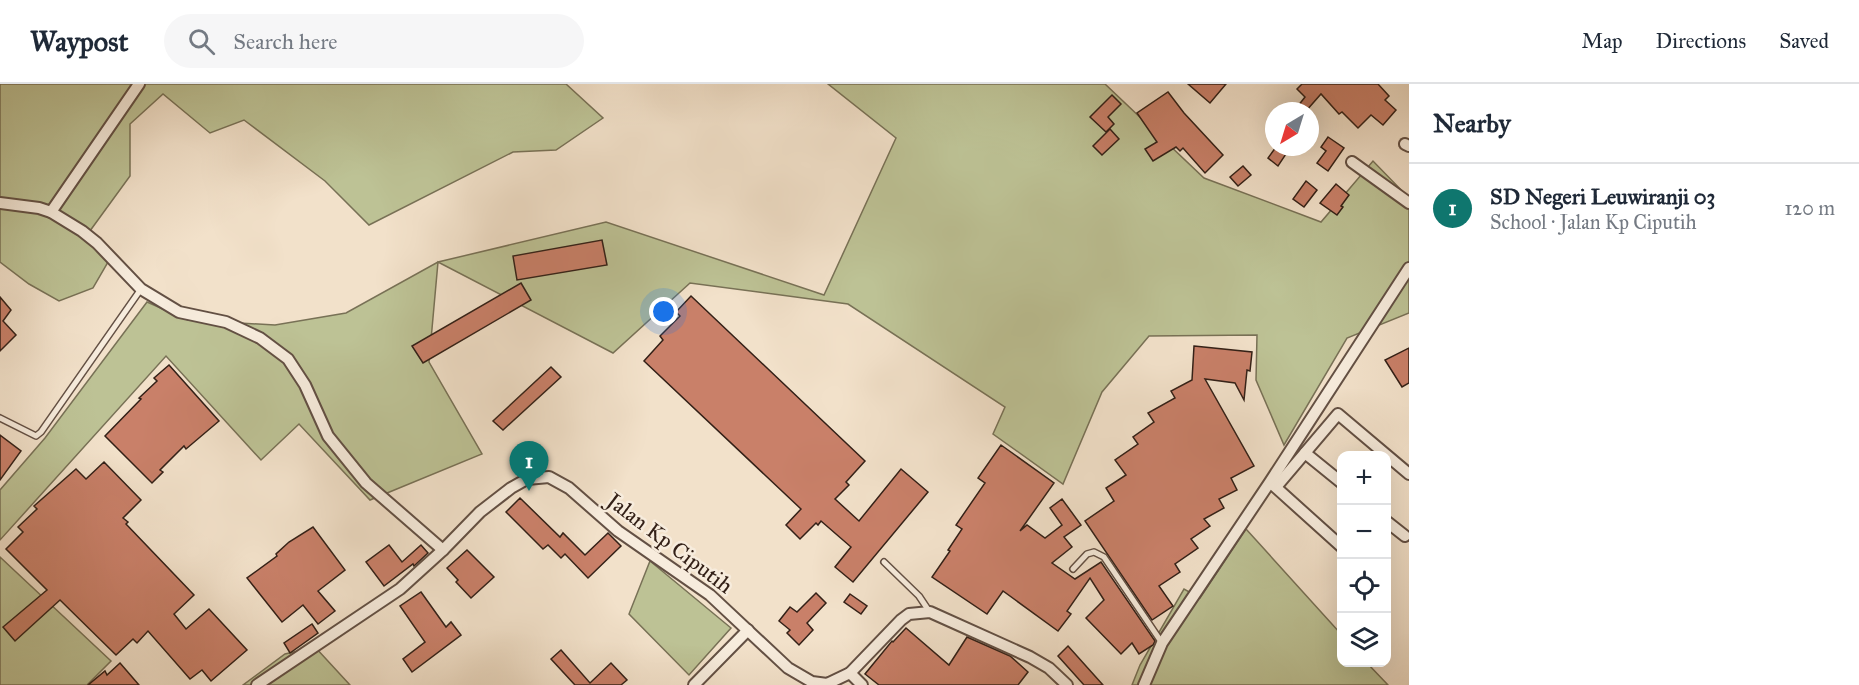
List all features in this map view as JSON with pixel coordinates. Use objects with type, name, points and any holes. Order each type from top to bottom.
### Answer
[{"type":"street","points":[[51,212],[139,84]]},
{"type":"street","points":[[1352,162],[1409,203]]},
{"type":"street","points":[[0,203],[39,208],[51,212],[97,243],[141,289],[179,312],[226,322],[260,338],[288,359],[305,385],[328,436],[366,483],[443,550]]},
{"type":"street","points":[[1144,685],[1162,643],[1273,485],[1409,268]]},
{"type":"street","points":[[1273,485],[1305,453],[1338,414],[1409,474]]},
{"type":"street","points":[[1305,453],[1337,480]]},
{"type":"street","name":"Jalan Kp Ciputih","points":[[257,685],[400,589],[480,512],[527,478],[549,477],[569,488],[618,531],[710,595],[788,668],[812,682],[827,684],[849,673],[901,620],[909,614],[930,612]]},
{"type":"street","points":[[1273,485],[1337,543]]},
{"type":"street","points":[[1391,524],[1405,536]]},
{"type":"street","points":[[930,612],[1030,657],[1049,668],[1067,685]]},
{"type":"street","points":[[694,685],[748,630]]},
{"type":"street","points":[[849,673],[862,685]]},
{"type":"lane","points":[[0,418],[36,436],[42,432],[141,289]]},
{"type":"lane","points":[[1073,569],[1087,554],[1094,552],[1104,557],[1162,643]]},
{"type":"lane","points":[[884,562],[919,596],[930,612]]},
{"type":"green space","points":[[0,84],[566,84],[603,118],[556,150],[513,152],[369,225],[325,181],[244,120],[210,133],[163,94],[130,124],[130,176],[87,235],[111,257],[93,288],[59,301],[29,284],[0,262]]},
{"type":"green space","points":[[828,84],[1105,84],[1204,178],[1321,222],[1373,161],[1409,198],[1409,313],[1347,338],[1284,445],[1256,380],[1257,335],[1149,336],[1102,392],[1063,484],[993,434],[1005,407],[848,304],[690,283],[613,353],[438,262],[606,222],[824,295],[896,138]]},
{"type":"green space","points":[[438,262],[429,362],[482,454],[370,500],[299,424],[261,460],[166,356],[0,540],[0,490],[45,438],[147,302],[188,320],[275,325],[346,313]]},
{"type":"green space","points":[[1246,529],[1337,630],[1337,667],[1371,667],[1388,685],[1132,685],[1140,665],[1184,589],[1200,598]]},
{"type":"green space","points":[[0,557],[111,661],[87,685],[0,685]]},
{"type":"green space","points":[[650,561],[731,628],[689,675],[629,614]]},
{"type":"green space","points":[[315,647],[350,685],[243,685],[285,654]]},
{"type":"building","points":[[1188,84],[1226,84],[1210,103]]},
{"type":"building","points":[[1302,84],[1378,84],[1389,96],[1385,100],[1396,110],[1383,125],[1371,115],[1358,128],[1342,112],[1339,114],[1321,94],[1314,102],[1301,102],[1305,97],[1297,89]]},
{"type":"building","points":[[1168,92],[1223,155],[1205,173],[1183,148],[1180,151],[1176,147],[1153,161],[1145,149],[1157,142],[1137,113]]},
{"type":"building","points":[[1112,95],[1121,104],[1108,117],[1114,124],[1106,132],[1090,117]]},
{"type":"building","points":[[1110,129],[1119,139],[1102,155],[1093,146]]},
{"type":"building","points":[[1328,137],[1344,148],[1328,171],[1317,163],[1326,151],[1321,147]]},
{"type":"building","points":[[1269,156],[1285,156],[1278,166],[1268,158]]},
{"type":"building","points":[[1243,166],[1251,175],[1238,186],[1230,177]]},
{"type":"building","points":[[1306,181],[1317,190],[1304,207],[1293,199]]},
{"type":"building","points":[[1336,184],[1349,195],[1337,215],[1320,203]]},
{"type":"building","points":[[602,240],[607,265],[517,280],[513,256]]},
{"type":"building","points":[[521,283],[531,300],[423,363],[412,346]]},
{"type":"building","points":[[691,296],[865,461],[846,482],[849,485],[835,499],[859,521],[901,469],[928,492],[853,582],[835,567],[851,547],[821,521],[800,539],[786,525],[801,509],[644,361],[663,340],[660,336],[680,316],[676,312]]},
{"type":"building","points":[[0,297],[11,310],[3,321],[16,335],[0,351]]},
{"type":"building","points":[[1194,346],[1252,352],[1250,371],[1247,370],[1244,400],[1235,383],[1205,379],[1254,466],[1231,478],[1237,490],[1219,499],[1224,508],[1204,519],[1210,526],[1191,539],[1198,548],[1175,564],[1180,572],[1159,586],[1173,606],[1152,620],[1085,521],[1114,501],[1106,488],[1126,475],[1115,460],[1138,444],[1133,437],[1154,422],[1148,413],[1175,398],[1171,391],[1192,380]]},
{"type":"building","points":[[1409,348],[1409,383],[1402,387],[1385,360]]},
{"type":"building","points":[[169,365],[219,421],[186,449],[184,446],[160,470],[163,472],[152,483],[105,436],[157,381],[154,378]]},
{"type":"building","points":[[551,367],[561,377],[503,430],[493,421]]},
{"type":"building","points":[[0,435],[21,451],[0,480]]},
{"type":"building","points":[[1001,445],[1054,483],[1020,531],[1027,525],[1045,538],[1062,525],[1050,508],[1062,499],[1081,525],[1064,537],[1072,547],[1052,563],[1075,579],[1101,562],[1155,641],[1153,645],[1139,654],[1132,643],[1121,654],[1086,618],[1104,600],[1090,578],[1067,611],[1071,614],[1058,631],[1003,591],[987,614],[932,577],[962,529],[956,525],[985,483],[978,478]]},
{"type":"building","points":[[104,462],[141,500],[123,518],[128,522],[126,524],[194,595],[174,614],[186,629],[209,609],[247,650],[211,681],[202,670],[190,679],[148,631],[137,643],[133,639],[116,655],[60,600],[15,641],[3,627],[47,590],[6,549],[23,532],[18,527],[37,509],[34,506],[76,469],[86,479]]},
{"type":"building","points":[[520,498],[560,537],[563,533],[585,555],[608,533],[621,546],[588,578],[565,554],[561,558],[548,545],[543,549],[506,512]]},
{"type":"building","points":[[313,527],[345,570],[318,591],[335,611],[318,624],[303,605],[282,622],[247,578],[277,556],[276,554],[289,542]]},
{"type":"building","points":[[389,545],[402,562],[421,545],[428,553],[414,566],[413,564],[384,586],[366,562]]},
{"type":"building","points":[[467,550],[494,577],[471,598],[447,568]]},
{"type":"building","points":[[421,592],[446,627],[451,622],[461,635],[412,672],[403,659],[425,642],[400,606]]},
{"type":"building","points":[[816,593],[826,603],[807,623],[813,630],[799,645],[787,633],[790,630],[779,621],[790,607],[797,612]]},
{"type":"building","points":[[850,594],[867,606],[861,614],[844,602]]},
{"type":"building","points":[[312,624],[318,633],[290,653],[284,643]]},
{"type":"building","points":[[906,628],[949,665],[967,637],[1010,656],[1028,672],[1018,685],[879,685],[865,674],[892,641]]},
{"type":"building","points":[[1068,646],[1103,685],[1084,685],[1058,656]]},
{"type":"building","points":[[561,650],[590,683],[611,663],[627,680],[621,685],[575,685],[551,659]]},
{"type":"building","points":[[120,663],[139,685],[88,685],[105,671],[107,675]]},
{"type":"place","name":"SD Negeri Leuwiranji 03","points":[[529,491]]}]
